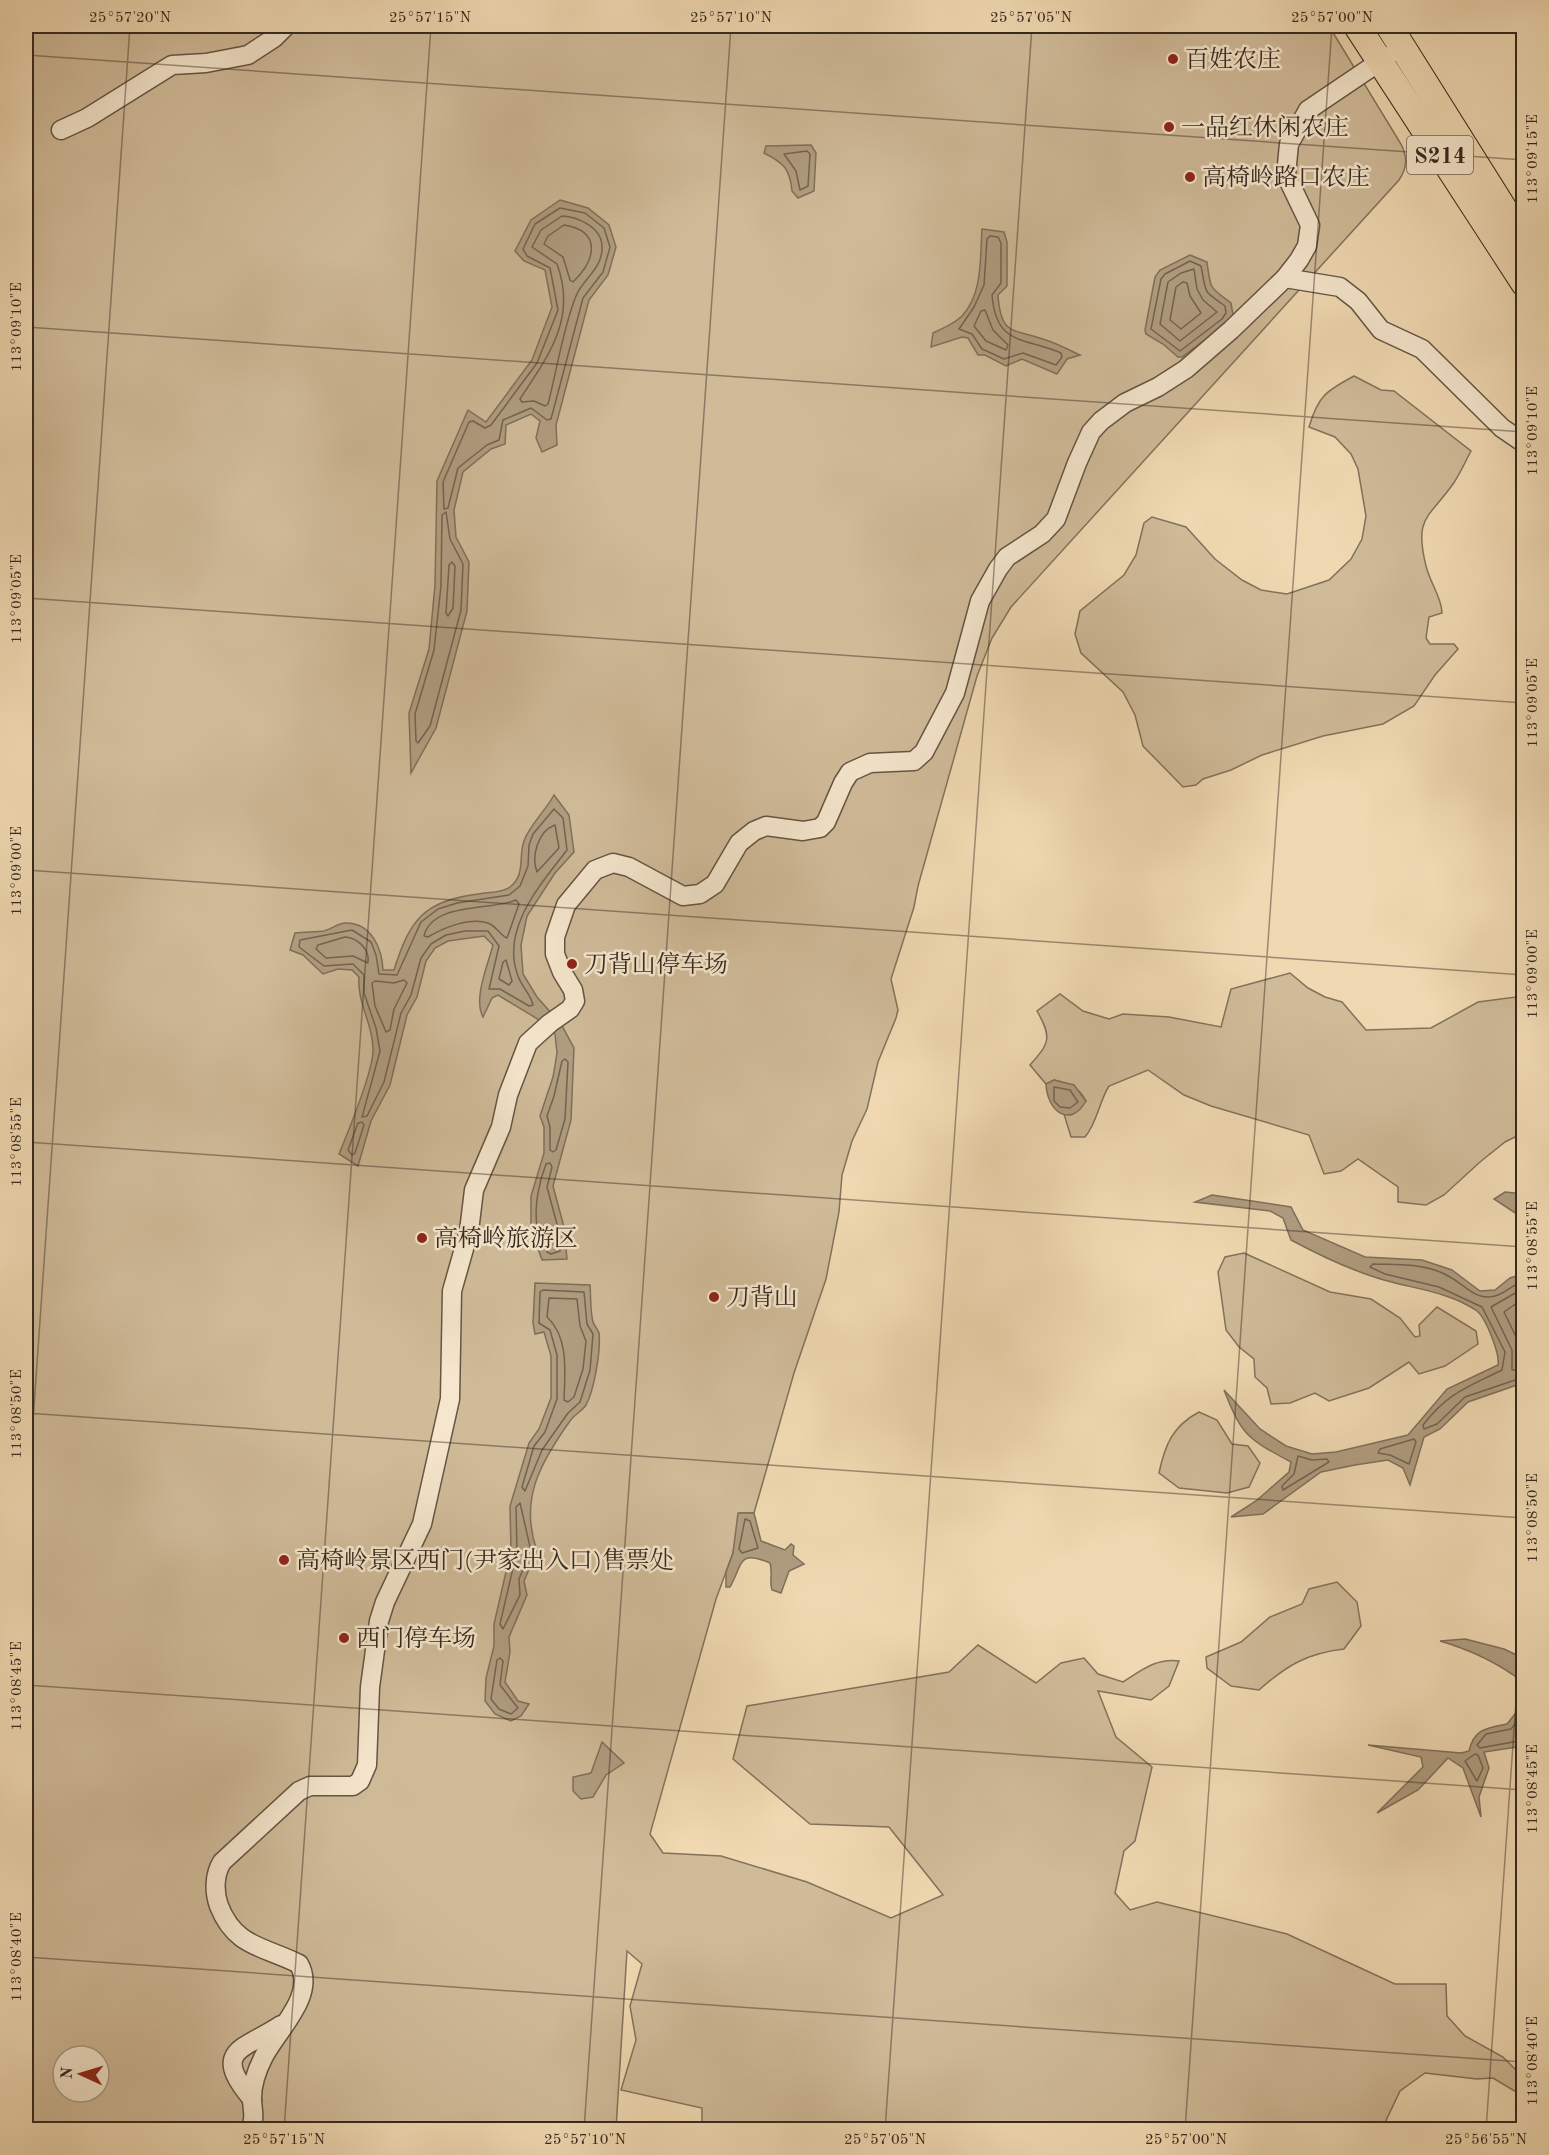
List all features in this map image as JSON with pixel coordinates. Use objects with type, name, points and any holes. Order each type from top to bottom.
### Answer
[{"type":"highway","name":"S214","points":[[1357,26],[1524,283]]},
{"type":"highway","name":"S214","points":[[1396,36],[1524,241]]},
{"type":"street","points":[[61,130],[87,118],[172,65],[248,55],[274,38],[286,26]]},
{"type":"street","points":[[252,2099],[255,2078],[262,2060],[300,1996],[304,1983],[303,1972],[299,1964],[246,1941],[227,1926],[217,1900],[217,1870],[222,1862],[299,1791],[310,1786],[353,1786],[365,1774],[370,1687],[379,1621],[385,1602],[422,1524],[450,1399],[452,1291],[469,1231],[474,1190],[501,1127],[508,1095],[528,1043],[570,1009],[575,1001],[573,990],[555,954],[555,936],[566,905],[595,870],[613,863],[629,867],[683,896],[700,894],[715,884],[739,843],[754,831],[766,826],[803,831],[820,828],[826,822],[850,772],[870,763],[905,763],[919,758],[929,746],[955,693],[977,611],[988,584],[1007,557],[1042,534],[1056,519],[1092,432],[1111,412],[1186,369],[1285,278],[1299,261],[1310,235],[1306,215],[1286,175],[1289,144],[1308,110],[1379,62],[1396,36]]},
{"type":"street","points":[[1285,278],[1340,287],[1358,301],[1381,330],[1422,349],[1502,428],[1524,443]]},
{"type":"street","points":[[250,2130],[255,2111],[252,2099],[234,2074],[234,2056],[241,2047],[286,2021]]},
{"type":"shaded area","name":"高椅岭旅游区","points":[[26,26],[1329,26],[1401,144],[1406,158],[1404,171],[1399,180],[1011,607],[992,638],[977,676],[914,907],[891,979],[898,1010],[878,1062],[867,1109],[852,1141],[842,1175],[839,1212],[826,1279],[794,1373],[754,1513],[740,1513],[733,1553],[716,1599],[650,1834],[663,1853],[721,1856],[807,1882],[891,1918],[943,1895],[889,1827],[810,1824],[733,1759],[747,1706],[949,1672],[978,1645],[1036,1683],[1061,1663],[1084,1658],[1098,1674],[1123,1682],[1156,1663],[1179,1661],[1169,1686],[1151,1700],[1098,1691],[1116,1737],[1152,1767],[1135,1841],[1124,1851],[1115,1893],[1130,1910],[1157,1902],[1287,1934],[1395,1984],[1446,1984],[1447,2016],[1465,2036],[1503,2057],[1523,2077],[1523,2129],[1519,2127],[1522,2108],[1518,2093],[1493,2078],[1477,2079],[1425,2073],[1400,2091],[1382,2129],[702,2129],[702,2108],[621,2090],[636,2040],[630,2006],[642,1964],[627,1951],[616,2129],[26,2129]]},
{"type":"shaded area","points":[[1354,376],[1381,390],[1394,391],[1471,451],[1456,480],[1430,512],[1422,537],[1426,566],[1442,613],[1429,617],[1426,638],[1430,644],[1454,644],[1458,649],[1435,675],[1414,706],[1383,724],[1323,736],[1262,755],[1231,770],[1203,779],[1196,785],[1183,787],[1143,746],[1135,715],[1123,692],[1081,653],[1075,634],[1080,611],[1124,575],[1136,555],[1144,523],[1152,517],[1186,527],[1215,559],[1242,580],[1261,590],[1287,594],[1329,580],[1351,559],[1362,539],[1366,516],[1358,469],[1351,454],[1335,437],[1309,427],[1316,408],[1324,396]]},
{"type":"shaded area","points":[[1290,973],[1308,988],[1325,997],[1342,1002],[1366,1030],[1431,1028],[1478,1002],[1523,996],[1523,1133],[1505,1142],[1444,1195],[1426,1205],[1398,1202],[1398,1187],[1358,1159],[1341,1171],[1324,1174],[1309,1135],[1211,1106],[1184,1095],[1148,1070],[1109,1086],[1085,1137],[1071,1137],[1064,1114],[1070,1114],[1086,1101],[1077,1089],[1069,1084],[1054,1080],[1046,1084],[1030,1065],[1042,1051],[1047,1040],[1045,1027],[1037,1011],[1060,994],[1083,1011],[1109,1019],[1123,1014],[1169,1017],[1221,1027],[1231,989]]},
{"type":"shaded area","points":[[1244,1253],[1330,1292],[1371,1299],[1400,1318],[1415,1337],[1420,1336],[1419,1325],[1437,1307],[1476,1331],[1478,1344],[1445,1366],[1419,1374],[1409,1362],[1369,1388],[1329,1401],[1315,1393],[1290,1403],[1271,1404],[1267,1388],[1255,1377],[1254,1359],[1239,1347],[1226,1330],[1218,1272],[1225,1257]]},
{"type":"shaded area","points":[[1199,1412],[1217,1420],[1232,1444],[1248,1446],[1260,1463],[1249,1487],[1227,1493],[1179,1488],[1159,1473],[1171,1437],[1183,1423]]},
{"type":"shaded area","points":[[1337,1582],[1357,1602],[1361,1626],[1344,1649],[1308,1657],[1278,1674],[1259,1690],[1231,1686],[1207,1668],[1206,1657],[1241,1642],[1270,1617],[1302,1604],[1309,1589]]},
{"type":"water","points":[[811,145],[816,153],[814,191],[798,198],[792,191],[790,177],[785,168],[777,160],[764,153],[766,146]]},
{"type":"water","points":[[560,200],[588,208],[609,225],[616,247],[608,275],[589,300],[556,425],[557,445],[542,452],[536,438],[540,421],[531,414],[506,425],[505,444],[491,449],[463,472],[454,510],[456,537],[469,562],[467,611],[436,728],[411,773],[409,713],[429,649],[435,585],[437,481],[468,410],[486,422],[532,360],[552,307],[545,270],[524,261],[515,251],[531,220]]},
{"type":"water","points":[[982,229],[1004,232],[1007,242],[1007,286],[998,295],[1002,318],[1006,325],[1018,332],[1035,336],[1080,355],[1067,359],[1057,374],[1022,359],[1006,366],[985,355],[978,355],[968,338],[962,337],[931,347],[933,333],[959,319],[974,297],[979,275]]},
{"type":"water","points":[[1190,255],[1207,262],[1212,287],[1231,303],[1233,315],[1227,323],[1182,357],[1178,357],[1163,344],[1146,334],[1145,330],[1155,277],[1160,270]]},
{"type":"water","points":[[554,795],[569,815],[574,852],[555,873],[527,916],[521,945],[523,974],[537,997],[561,1024],[574,1048],[571,1120],[553,1186],[564,1227],[567,1259],[542,1260],[531,1228],[531,1196],[544,1153],[544,1127],[540,1116],[553,1077],[557,1053],[555,1034],[536,1018],[498,995],[492,998],[483,1017],[480,1009],[480,991],[493,945],[484,936],[448,941],[435,948],[426,961],[417,997],[407,1015],[390,1085],[371,1121],[358,1166],[339,1154],[360,1101],[372,1059],[371,1031],[360,996],[359,977],[352,970],[338,969],[323,974],[303,955],[290,950],[295,933],[324,931],[343,923],[355,924],[363,927],[374,939],[378,946],[383,970],[394,970],[406,938],[422,915],[444,902],[503,890],[515,882],[520,871],[522,847],[526,835]]},
{"type":"water","points":[[1054,1080],[1074,1085],[1086,1101],[1073,1114],[1060,1113],[1050,1102],[1046,1084]]},
{"type":"water","points":[[1505,1192],[1523,1194],[1523,1218],[1494,1199]]},
{"type":"water","points":[[1212,1195],[1291,1207],[1303,1230],[1365,1257],[1422,1260],[1452,1270],[1480,1291],[1495,1290],[1510,1278],[1523,1274],[1524,1324],[1521,1328],[1524,1335],[1523,1383],[1468,1402],[1440,1429],[1424,1437],[1410,1485],[1403,1468],[1388,1460],[1355,1465],[1321,1472],[1263,1514],[1231,1517],[1256,1501],[1289,1472],[1291,1462],[1265,1448],[1248,1435],[1236,1417],[1224,1390],[1260,1429],[1286,1446],[1312,1454],[1336,1452],[1408,1435],[1447,1389],[1498,1365],[1498,1360],[1495,1345],[1481,1315],[1467,1305],[1444,1295],[1348,1268],[1291,1240],[1283,1218],[1270,1211],[1195,1202]]},
{"type":"water","points":[[535,1283],[590,1285],[591,1313],[599,1333],[599,1349],[589,1399],[570,1421],[550,1452],[542,1467],[532,1499],[530,1515],[537,1551],[524,1581],[527,1595],[509,1637],[510,1652],[505,1682],[518,1701],[529,1704],[521,1716],[511,1721],[495,1714],[485,1701],[486,1678],[494,1646],[494,1624],[511,1550],[510,1506],[529,1443],[539,1429],[551,1398],[551,1356],[544,1332],[535,1334],[533,1323]]},
{"type":"water","points":[[738,1513],[754,1513],[761,1541],[785,1550],[791,1544],[794,1546],[793,1555],[804,1564],[789,1571],[781,1593],[772,1590],[770,1563],[752,1558],[743,1561],[730,1587],[726,1587],[726,1572],[733,1553]]},
{"type":"water","points":[[1465,1639],[1504,1649],[1523,1658],[1523,1682],[1483,1657],[1440,1641]]},
{"type":"water","points":[[1523,1704],[1523,1746],[1484,1752],[1489,1768],[1479,1797],[1481,1817],[1463,1768],[1448,1758],[1418,1790],[1377,1813],[1423,1767],[1421,1757],[1368,1745],[1461,1753],[1469,1751],[1478,1734],[1487,1728],[1507,1724]]},
{"type":"water","points":[[602,1742],[624,1763],[606,1775],[593,1797],[581,1799],[573,1791],[573,1777],[591,1773]]},
{"type":"place","name":"百姓农庄","points":[[1173,59]]},
{"type":"place","name":"一品红休闲农庄","points":[[1169,127]]},
{"type":"place","name":"高椅岭路口农庄","points":[[1190,177]]},
{"type":"place","name":"刀背山停车场","points":[[572,964]]},
{"type":"place","name":"高椅岭旅游区","points":[[422,1238]]},
{"type":"place","name":"刀背山","points":[[714,1297]]},
{"type":"place","name":"高椅岭景区西门(尹家出入口)售票处","points":[[284,1560]]},
{"type":"place","name":"西门停车场","points":[[344,1638]]}]
